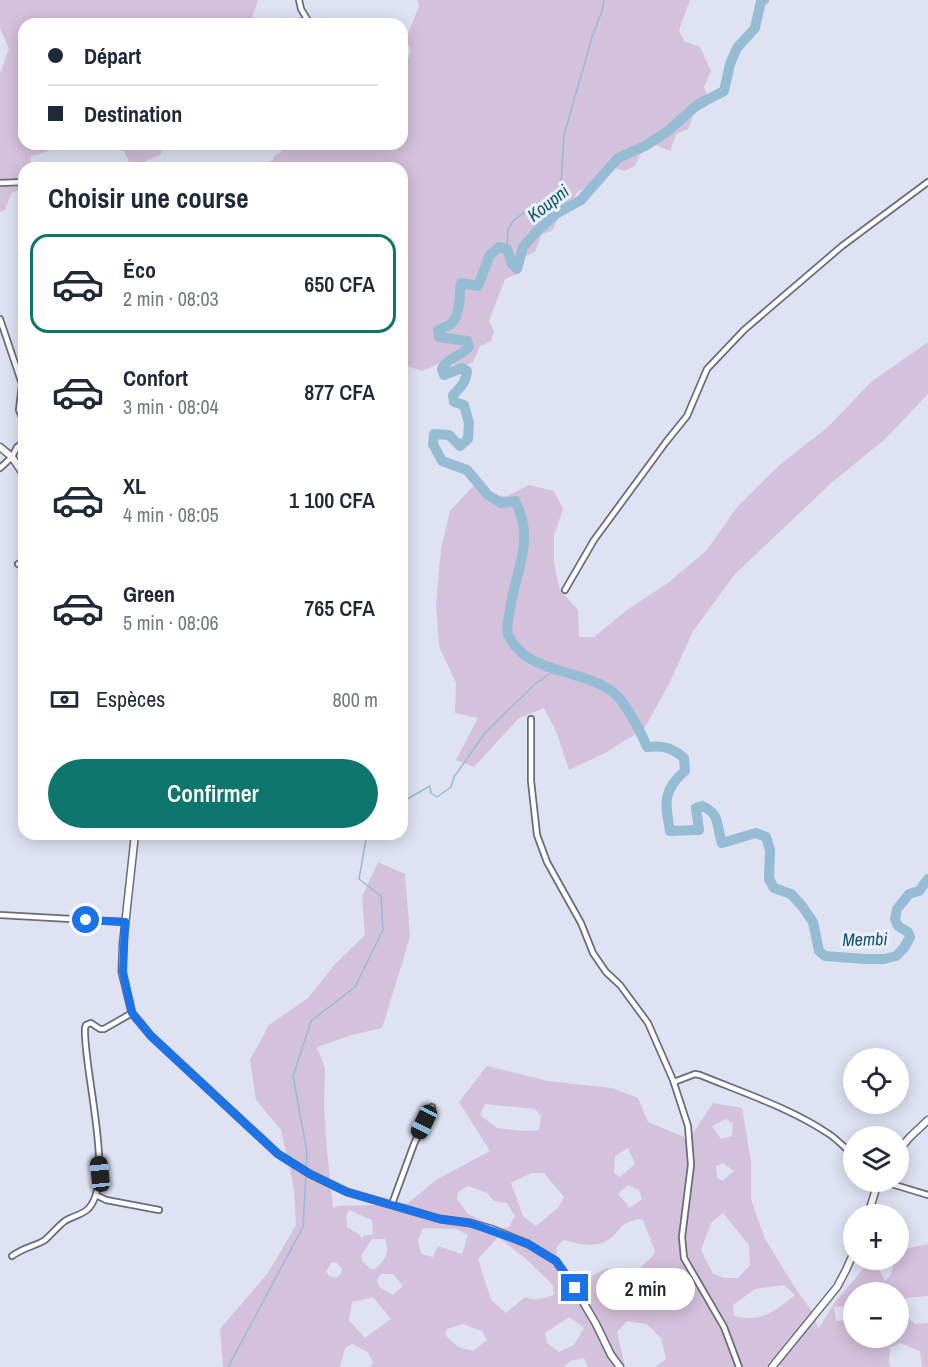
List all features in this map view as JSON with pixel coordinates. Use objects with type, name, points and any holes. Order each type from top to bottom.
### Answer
[{"type":"street","points":[[299,0],[306,18]]},
{"type":"street","points":[[0,183],[18,182]]},
{"type":"street","points":[[565,590],[594,540],[659,450],[687,416],[707,369],[744,330],[842,246],[928,182]]},
{"type":"street","points":[[1,322],[18,372]]},
{"type":"street","points":[[0,447],[12,457],[18,466]]},
{"type":"street","points":[[0,468],[12,457],[18,447]]},
{"type":"street","points":[[531,719],[531,781],[537,835],[547,862],[582,923],[593,953],[648,1023],[674,1082],[688,1126],[691,1165],[682,1237],[684,1258],[724,1326],[739,1367]]},
{"type":"street","points":[[134,840],[125,922],[123,972],[132,1013],[151,1036],[278,1154],[310,1174],[347,1192],[440,1219],[470,1223],[491,1229],[528,1244],[556,1261],[575,1288],[611,1355],[620,1367]]},
{"type":"street","points":[[0,915],[125,922]]},
{"type":"street","points":[[12,1256],[25,1247],[45,1240],[64,1222],[90,1208],[96,1195],[100,1174],[85,1028],[91,1023],[104,1029],[132,1013]]},
{"type":"street","points":[[674,1082],[695,1074],[700,1075],[800,1116],[831,1135],[843,1146]]},
{"type":"street","points":[[392,1204],[414,1144],[432,1107]]},
{"type":"street","points":[[909,1138],[928,1120]]},
{"type":"street","points":[[909,1189],[928,1194]]},
{"type":"street","points":[[96,1195],[106,1200],[159,1210]]},
{"type":"street","points":[[772,1367],[837,1287],[846,1270]]},
{"type":"shaded area","points":[[0,0],[258,0],[252,18],[18,18],[18,150],[49,150],[31,156],[30,162],[18,162],[18,190],[11,193],[5,210],[0,212],[0,73],[9,49],[0,28]]},
{"type":"shaded area","points":[[417,0],[690,0],[679,30],[684,41],[700,47],[711,71],[704,87],[709,99],[706,107],[694,112],[688,129],[676,134],[670,151],[653,144],[642,149],[635,166],[624,171],[607,165],[601,181],[577,192],[571,208],[559,214],[553,230],[541,235],[535,252],[523,257],[517,274],[505,279],[489,321],[494,332],[491,341],[480,346],[473,362],[462,367],[445,361],[422,371],[408,366],[408,162],[269,162],[282,150],[408,150],[408,59],[411,51],[408,34],[419,6]]},
{"type":"shaded area","points":[[121,150],[162,150],[160,155],[144,162],[129,162]]},
{"type":"shaded area","points":[[928,342],[928,394],[885,439],[830,484],[735,574],[693,631],[669,684],[644,729],[605,753],[569,770],[556,731],[544,708],[519,718],[474,767],[456,760],[478,718],[455,713],[456,683],[439,646],[436,605],[441,549],[450,511],[478,481],[485,495],[507,496],[529,485],[554,491],[563,509],[554,535],[554,564],[560,590],[578,610],[579,637],[594,637],[627,610],[668,583],[706,551],[738,506],[782,463],[828,427],[871,382]]},
{"type":"shaded area","points":[[378,862],[405,874],[410,937],[382,1028],[317,1047],[325,1069],[324,1106],[333,1208],[407,1204],[436,1180],[490,1151],[459,1102],[487,1066],[548,1081],[612,1088],[638,1098],[648,1122],[689,1139],[713,1103],[742,1108],[751,1162],[751,1199],[765,1239],[814,1314],[818,1329],[843,1293],[843,1306],[834,1307],[836,1321],[843,1320],[843,1348],[890,1348],[889,1364],[892,1367],[783,1367],[769,1361],[767,1367],[655,1367],[666,1359],[661,1338],[647,1324],[627,1321],[617,1332],[625,1367],[588,1367],[584,1358],[570,1361],[564,1367],[370,1367],[373,1363],[368,1352],[352,1344],[345,1348],[340,1367],[223,1367],[220,1329],[268,1273],[296,1225],[294,1188],[281,1130],[256,1100],[250,1060],[269,1025],[308,998],[336,963],[365,935],[362,897]],"holes":[[[485,1104],[535,1109],[541,1116],[539,1130],[497,1128],[480,1115]],[[726,1119],[733,1123],[732,1136],[721,1139],[712,1126]],[[628,1148],[635,1164],[620,1177],[614,1173],[615,1156]],[[723,1163],[734,1171],[722,1181],[717,1177],[716,1166]],[[531,1173],[544,1173],[564,1197],[558,1208],[536,1226],[523,1216],[511,1183]],[[628,1185],[639,1190],[642,1199],[630,1208],[618,1194]],[[468,1186],[487,1193],[494,1201],[507,1203],[515,1216],[509,1227],[500,1229],[468,1214],[457,1199],[458,1192]],[[349,1210],[372,1220],[373,1234],[363,1236],[362,1239],[360,1235],[347,1227],[346,1216]],[[723,1213],[749,1245],[750,1265],[738,1278],[725,1278],[713,1274],[701,1250],[711,1223]],[[643,1220],[655,1251],[653,1256],[636,1272],[607,1268],[588,1278],[577,1280],[567,1274],[556,1261],[557,1246],[564,1240],[588,1245],[600,1244],[631,1221]],[[423,1228],[456,1229],[468,1235],[462,1254],[438,1246],[433,1257],[421,1254],[418,1240]],[[498,1237],[525,1258],[553,1285],[554,1295],[536,1300],[525,1297],[506,1313],[491,1300],[478,1259]],[[372,1239],[385,1239],[386,1256],[375,1269],[370,1269],[362,1261],[361,1256]],[[332,1262],[337,1263],[342,1269],[341,1274],[336,1278],[329,1276],[326,1271]],[[381,1274],[393,1274],[403,1286],[393,1295],[379,1287],[377,1280]],[[784,1285],[795,1295],[781,1306],[760,1317],[734,1316],[733,1305],[755,1289]],[[373,1297],[391,1319],[365,1338],[349,1320],[352,1302]],[[569,1317],[584,1328],[574,1345],[559,1352],[547,1343],[545,1333]],[[463,1324],[482,1331],[487,1340],[473,1351],[458,1347],[445,1335],[447,1329]]]},
{"type":"shaded area","points":[[928,1244],[928,1296],[909,1298],[909,1282],[852,1282],[862,1270],[879,1270],[885,1281],[892,1270],[909,1270],[909,1248]]},
{"type":"shaded area","points":[[909,1318],[915,1324],[928,1323],[928,1367],[922,1367],[920,1351],[909,1347]]},
{"type":"waterway","points":[[507,249],[508,229],[513,221],[550,198],[561,184],[564,135],[604,0]]},
{"type":"waterway","name":"Koupni","points":[[764,0],[761,1],[755,28],[737,48],[730,64],[724,91],[697,105],[668,131],[645,146],[618,158],[581,200],[556,214],[539,229],[523,247],[517,269],[512,264],[507,249],[499,247],[490,255],[478,286],[461,283],[455,319],[451,324],[438,330],[439,337],[467,341],[469,347],[447,362],[442,369],[444,375],[462,368],[467,371],[463,384],[453,395],[454,402],[464,405],[469,423],[468,439],[460,446],[449,435],[434,434],[433,444],[442,461],[467,470],[488,495],[501,503],[515,501],[524,530],[524,545],[507,628],[516,647],[541,664],[602,685],[619,698],[647,747],[667,748],[684,758],[685,771],[672,785],[667,798],[670,831],[699,830],[696,808],[702,806],[715,817],[722,843],[756,833],[766,837],[770,850],[769,879],[774,888],[791,894],[802,906],[813,922],[819,951],[825,956],[865,959],[884,959],[896,956],[910,937],[908,932],[898,926],[895,919],[897,909],[909,894],[919,891],[928,879]]},
{"type":"waterway","points":[[408,799],[430,786],[431,793],[437,797],[451,787],[454,777],[485,733],[535,684],[557,669]]},
{"type":"waterway","points":[[306,1169],[307,1152],[293,1076],[311,1021],[355,987],[383,930],[381,896],[359,879],[366,840]]},
{"type":"waterway","points":[[228,1367],[303,1227],[306,1174]]},
{"type":"route","points":[[86,920],[125,922],[123,972],[132,1013],[151,1036],[278,1154],[310,1174],[347,1192],[440,1219],[470,1223],[491,1229],[528,1244],[556,1261],[575,1288]]},
{"type":"water label","name":"Membi","points":[[865,939]]}]
